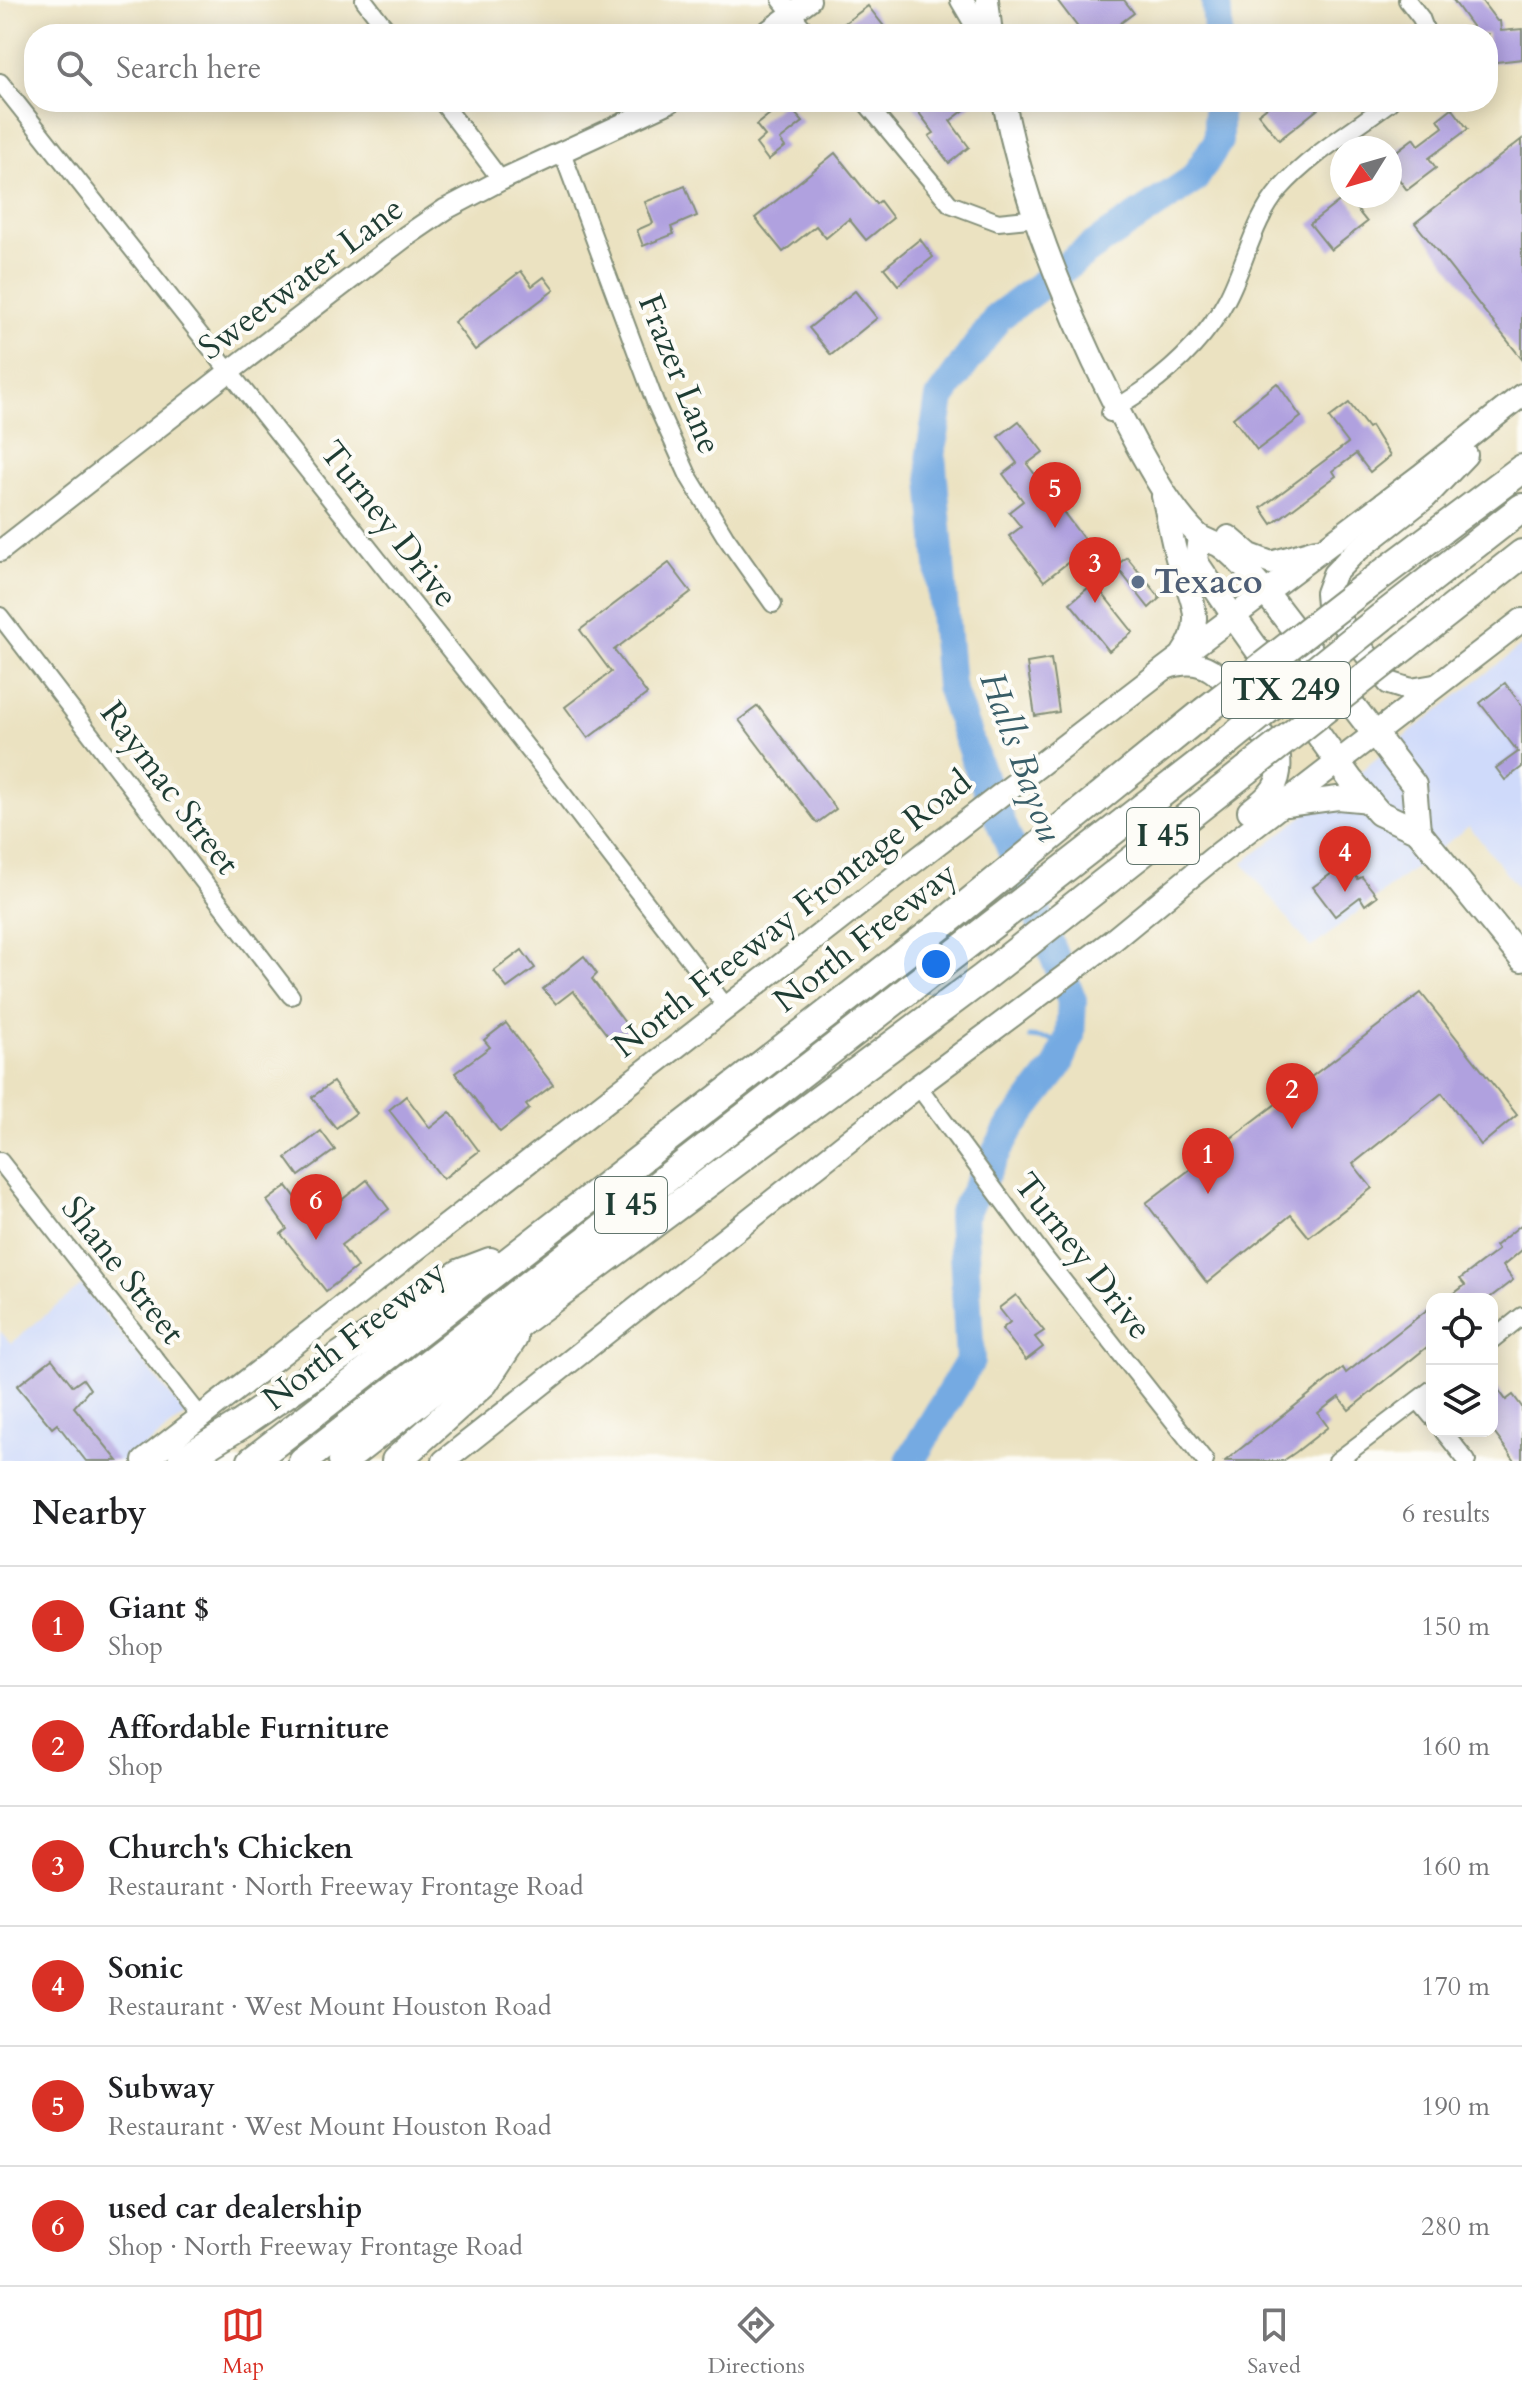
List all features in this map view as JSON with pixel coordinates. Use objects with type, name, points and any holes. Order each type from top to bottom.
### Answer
[{"type":"highway","name":"North Freeway","points":[[252,1461],[943,924],[1204,712],[1522,469]]},
{"type":"highway","name":"North Freeway","points":[[303,1461],[1227,742],[1522,508]]},
{"type":"highway","name":"I 45","points":[[343,1461],[526,1318],[983,978],[1522,554]]},
{"type":"highway","points":[[182,1461],[240,1425],[461,1273],[524,1249]]},
{"type":"highway","points":[[396,1461],[484,1382],[526,1318]]},
{"type":"main road","points":[[962,0],[976,24]]},
{"type":"main road","points":[[987,0],[990,24]]},
{"type":"main road","points":[[1007,112],[1037,222],[1113,411],[1166,494],[1199,536],[1221,547],[1267,594]]},
{"type":"main road","points":[[1434,686],[1411,690],[1389,683],[1328,606],[1327,593],[1334,574],[1354,553],[1426,497],[1522,395]]},
{"type":"main road","name":"North Freeway Frontage Road","points":[[144,1461],[911,864],[1326,549],[1522,395]]},
{"type":"main road","points":[[1166,494],[1235,541],[1250,555],[1271,563],[1326,549]]},
{"type":"main road","points":[[1166,494],[1178,559],[1195,606],[1193,634],[1172,663]]},
{"type":"main road","points":[[1199,536],[1196,561],[1234,617]]},
{"type":"main road","name":"TX 249","points":[[1267,594],[1414,785],[1418,831]]},
{"type":"main road","name":"TX 249","points":[[1234,617],[1337,763],[1379,813],[1418,831],[1522,959]]},
{"type":"main road","points":[[444,1461],[918,1086],[1112,941],[1522,620]]},
{"type":"main road","points":[[1112,941],[1179,866],[1266,798],[1277,787],[1281,773],[1279,758],[1222,678],[1212,670],[1188,663],[1172,663]]},
{"type":"main road","points":[[1281,806],[1338,798],[1370,801]]},
{"type":"street","points":[[364,0],[382,24]]},
{"type":"street","points":[[772,24],[786,7],[810,0]]},
{"type":"street","points":[[1407,0],[1423,24]]},
{"type":"street","points":[[786,7],[800,24]]},
{"type":"street","name":"Turney Drive","points":[[0,82],[230,371],[727,1008]]},
{"type":"street","points":[[450,112],[501,180]]},
{"type":"street","name":"Sweetwater Lane","points":[[0,551],[230,371],[446,209],[648,112]]},
{"type":"street","points":[[873,112],[950,204],[998,222],[1028,219],[1037,222]]},
{"type":"street","points":[[1113,411],[1184,357],[1208,330],[1228,298],[1264,212],[1280,189],[1308,163],[1377,112]]},
{"type":"street","name":"Frazer Lane","points":[[562,152],[655,402],[689,477],[725,536],[773,604]]},
{"type":"street","name":"Raymac Street","points":[[0,616],[291,996]]},
{"type":"street","name":"Turney Drive","points":[[918,1086],[950,1133],[1205,1461]]},
{"type":"street","name":"Shane Street","points":[[0,1161],[200,1416]]},
{"type":"street","points":[[1498,1335],[1522,1316]]},
{"type":"street","points":[[1337,1461],[1425,1394]]},
{"type":"street","points":[[1448,1437],[1467,1461]]},
{"type":"shaded area","points":[[1522,645],[1522,893],[1469,826],[1311,948],[1243,863]]},
{"type":"shaded area","points":[[82,1285],[186,1415],[127,1461],[0,1461],[0,1331],[11,1343]]},
{"type":"building","points":[[1057,0],[1124,0],[1134,13],[1119,24],[1075,24]]},
{"type":"building","points":[[1453,0],[1481,0],[1500,21],[1501,31],[1522,29],[1522,59],[1498,62],[1498,24],[1470,24]]},
{"type":"building","points":[[868,6],[882,24],[843,24]]},
{"type":"building","points":[[772,112],[794,112],[803,122],[780,140],[785,147],[768,160],[756,144],[765,136],[756,125]]},
{"type":"building","points":[[918,112],[962,112],[950,121],[969,147],[949,163],[929,136],[934,133]]},
{"type":"building","points":[[1261,112],[1314,112],[1279,140],[1258,114]]},
{"type":"building","points":[[1447,112],[1455,112],[1468,129],[1429,158],[1436,168],[1407,190],[1402,183],[1402,147],[1414,138],[1419,145],[1443,127],[1438,119]]},
{"type":"building","points":[[1522,139],[1522,359],[1415,223]]},
{"type":"building","points":[[835,153],[876,204],[880,201],[893,218],[866,240],[849,219],[826,238],[816,226],[783,252],[755,218]]},
{"type":"building","points":[[685,186],[697,216],[671,227],[674,234],[643,246],[637,230],[653,223],[645,202]]},
{"type":"building","points":[[1331,208],[1356,208],[1367,222],[1331,250],[1310,224]]},
{"type":"building","points":[[920,239],[933,257],[898,285],[884,268]]},
{"type":"building","points":[[521,271],[532,286],[544,277],[554,290],[475,350],[454,322]]},
{"type":"building","points":[[855,291],[877,318],[831,355],[809,328]]},
{"type":"building","points":[[1277,383],[1301,417],[1257,450],[1233,418]]},
{"type":"building","points":[[1349,403],[1368,428],[1371,426],[1390,456],[1370,472],[1356,454],[1333,471],[1336,476],[1272,524],[1261,508],[1348,443],[1329,418]]},
{"type":"building","points":[[1019,421],[1043,452],[1027,464],[1089,546],[1044,581],[1009,536],[1021,527],[1009,512],[1023,501],[1003,474],[1017,463],[998,437]]},
{"type":"building","name":"Texaco","points":[[1127,557],[1160,598],[1149,608],[1116,566]]},
{"type":"building","points":[[669,563],[691,592],[614,650],[647,694],[588,738],[565,707],[611,672],[580,630]]},
{"type":"building","points":[[1094,583],[1133,632],[1109,651],[1070,603]]},
{"type":"building","points":[[1051,659],[1059,712],[1035,716],[1027,663]]},
{"type":"building","points":[[1505,683],[1522,706],[1522,767],[1505,780],[1496,768],[1518,752],[1480,703]]},
{"type":"building","points":[[758,706],[836,809],[817,823],[739,720]]},
{"type":"building","points":[[1346,863],[1377,896],[1365,905],[1360,897],[1335,916],[1313,887]]},
{"type":"building","points":[[522,950],[535,968],[507,988],[494,971]]},
{"type":"building","points":[[584,956],[597,974],[592,979],[629,1028],[612,1041],[573,991],[556,1004],[543,989]]},
{"type":"building","points":[[1421,993],[1517,1115],[1481,1145],[1442,1093],[1353,1164],[1372,1188],[1309,1237],[1291,1215],[1207,1283],[1146,1203]]},
{"type":"building","points":[[506,1023],[553,1085],[526,1105],[529,1109],[500,1132],[455,1073],[490,1047],[484,1040]]},
{"type":"building","points":[[333,1082],[356,1113],[336,1128],[312,1097]]},
{"type":"building","points":[[406,1096],[430,1128],[450,1112],[479,1151],[443,1179],[389,1110]]},
{"type":"building","points":[[321,1131],[335,1150],[299,1176],[286,1158]]},
{"type":"building","points":[[367,1180],[389,1209],[341,1245],[357,1267],[326,1291],[281,1234],[287,1229],[267,1201],[287,1186],[309,1215],[314,1210],[320,1217]]},
{"type":"building","points":[[1522,1224],[1522,1250],[1503,1266],[1513,1280],[1496,1293],[1455,1293],[1465,1285],[1460,1279],[1498,1250],[1495,1246]]},
{"type":"building","points":[[1016,1295],[1044,1331],[1035,1337],[1043,1347],[1026,1360],[1002,1329],[1010,1322],[999,1308]]},
{"type":"building","points":[[1426,1311],[1426,1348],[1349,1410],[1339,1397],[1318,1413],[1328,1427],[1296,1452],[1283,1461],[1225,1461],[1343,1368],[1346,1373]]},
{"type":"building","points":[[52,1359],[73,1386],[83,1379],[90,1389],[74,1407],[118,1461],[86,1461],[57,1424],[52,1428],[17,1386]]},
{"type":"building","points":[[1498,1389],[1506,1400],[1513,1395],[1522,1407],[1522,1461],[1515,1461],[1497,1437]]},
{"type":"waterway","name":"Halls Bayou","points":[[1216,0],[1217,24]]},
{"type":"waterway","name":"Halls Bayou","points":[[910,1461],[970,1361],[962,1216],[1009,1129],[1058,1066],[1070,1036],[1072,1000],[975,758],[950,686],[931,454],[940,398],[998,317],[1092,247],[1194,179],[1218,141],[1218,112]]},
{"type":"waterway","points":[[1030,1037],[1068,1041]]},
{"type":"place","name":"Subway","points":[[1055,528]]},
{"type":"place","name":"Texaco","points":[[1138,582]]},
{"type":"place","name":"Church's Chicken","points":[[1095,603]]},
{"type":"place","name":"Sonic","points":[[1345,892]]},
{"type":"place","name":"Affordable Furniture","points":[[1292,1129]]},
{"type":"place","name":"Giant $","points":[[1208,1194]]},
{"type":"place","name":"used car dealership","points":[[316,1240]]}]
